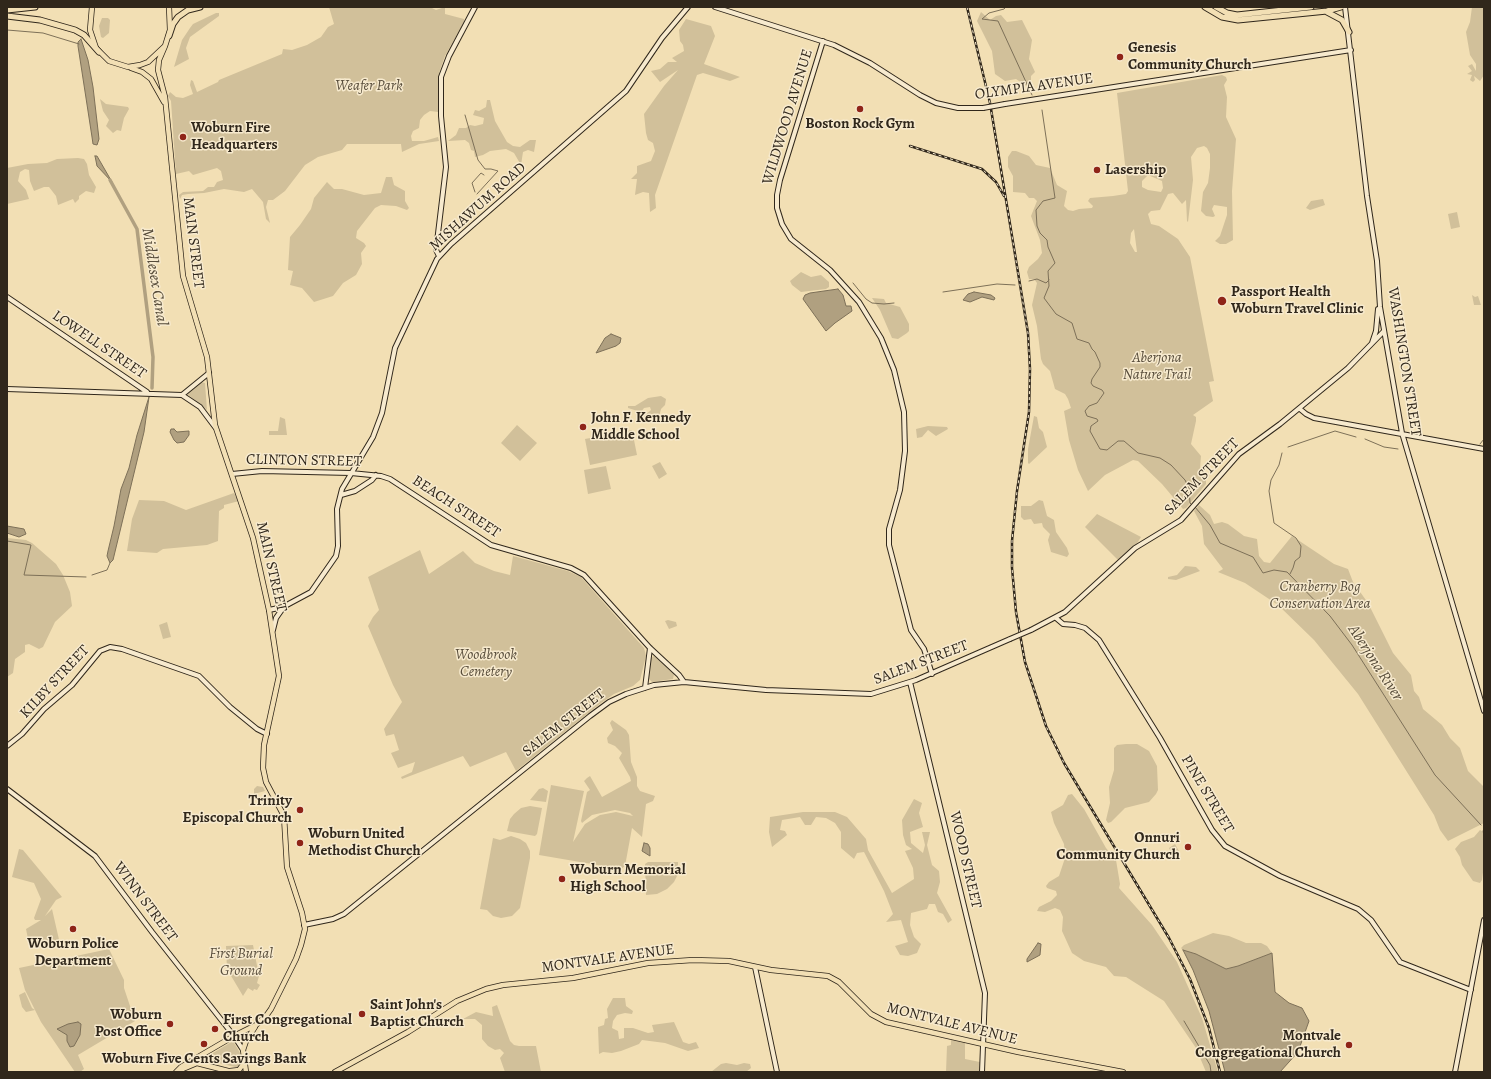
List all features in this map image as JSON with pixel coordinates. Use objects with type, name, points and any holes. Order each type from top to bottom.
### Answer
[{"type":"highway","points":[[7,10],[34,7]]},
{"type":"highway","points":[[169,36],[173,24],[178,17],[188,10],[200,7]]},
{"type":"highway","points":[[1205,7],[1219,16],[1235,20],[1322,12],[1341,7]]},
{"type":"highway","points":[[1216,7],[1225,12],[1237,15],[1309,7]]},
{"type":"highway","points":[[1322,12],[1339,17],[1349,32]]},
{"type":"highway","points":[[7,16],[40,20],[75,30],[84,35],[99,52]]},
{"type":"main road","points":[[92,7],[90,33],[99,52]]},
{"type":"main road","points":[[169,7],[169,36]]},
{"type":"main road","name":"MAIN STREET","points":[[169,36],[158,67],[164,102],[183,281],[205,348],[210,372],[212,412],[216,430],[254,541],[270,612],[279,668],[279,681],[263,752],[263,772],[266,782],[284,816],[287,867],[304,925],[301,945],[285,982],[271,1009],[256,1025],[245,1042],[243,1050]]},
{"type":"main road","points":[[121,66],[145,64],[155,58],[165,46]]},
{"type":"main road","name":"MAIN STREET","points":[[99,52],[109,61],[139,71],[147,76],[155,84],[164,102]]},
{"type":"main road","name":"MONTVALE AVENUE","points":[[334,1072],[408,1032],[458,1000],[498,986],[573,978],[653,962],[713,960],[832,978],[844,986],[868,1011],[883,1021],[984,1045],[1123,1072]]},
{"type":"main road","name":"MAIN STREET","points":[[177,1071],[234,1036],[256,1025]]},
{"type":"main road","points":[[243,1050],[246,1072]]},
{"type":"main road","points":[[202,1064],[208,1052]]},
{"type":"main road","points":[[177,1071],[194,1064],[202,1064],[231,1071],[240,1070],[244,1061]]},
{"type":"street","points":[[438,256],[436,250],[446,168],[441,116],[442,77],[449,56],[475,7]]},
{"type":"street","name":"MISHAWUM ROAD","points":[[270,612],[283,607],[313,590],[335,558],[338,547],[337,513],[341,495],[351,473],[363,456],[373,437],[382,413],[395,348],[438,256],[626,91],[662,38],[688,7]]},
{"type":"street","name":"OLYMPIA AVENUE","points":[[716,7],[823,41],[870,63],[931,101],[958,108],[983,108],[1351,50]]},
{"type":"street","name":"WASHINGTON STREET","points":[[1345,7],[1368,206],[1377,261],[1379,300],[1402,433],[1484,711]]},
{"type":"street","name":"WILDWOOD AVENUE","points":[[823,41],[780,180],[777,195],[777,208],[783,226],[792,238],[830,270],[856,298],[879,334],[894,370],[904,412],[905,451],[901,485],[889,529],[889,545],[911,630],[923,648],[932,674]]},
{"type":"street","name":"LOWELL STREET","points":[[7,296],[148,392],[182,395],[200,407],[216,430]]},
{"type":"street","points":[[1372,344],[1376,331],[1379,300]]},
{"type":"street","name":"SALEM STREET","points":[[304,925],[333,919],[344,914],[592,714],[618,697],[644,688],[684,682],[760,690],[808,691],[859,695],[880,692],[932,674],[1056,618],[1073,605],[1135,548],[1179,522],[1240,454],[1300,408],[1357,360],[1384,331]]},
{"type":"street","points":[[1372,344],[1381,341],[1387,346]]},
{"type":"street","points":[[182,395],[206,377],[210,372]]},
{"type":"street","points":[[135,392],[136,384]]},
{"type":"street","points":[[7,389],[148,392]]},
{"type":"street","points":[[1300,408],[1308,416],[1314,418],[1484,449]]},
{"type":"street","name":"CLINTON STREET","points":[[232,474],[262,471],[376,475]]},
{"type":"street","points":[[341,495],[355,491],[372,480],[376,475]]},
{"type":"street","name":"BEACH STREET","points":[[376,475],[394,480],[491,545],[508,552],[571,568],[582,574],[591,581],[650,648],[678,674],[684,682]]},
{"type":"street","name":"MISHAWUM ROAD","points":[[273,632],[274,623],[283,607]]},
{"type":"street","points":[[270,612],[279,612]]},
{"type":"street","name":"PINE STREET","points":[[1056,618],[1063,624],[1086,628],[1099,640],[1154,727],[1212,830],[1223,844],[1280,876],[1358,909],[1371,920],[1395,957],[1401,963],[1471,990]]},
{"type":"street","name":"KILBY STREET","points":[[7,746],[22,734],[44,709],[72,686],[100,651],[110,647],[122,649],[167,666],[197,675],[230,708],[257,729],[267,734]]},
{"type":"street","points":[[644,688],[650,648]]},
{"type":"street","name":"WOOD STREET","points":[[910,682],[985,993],[982,1072]]},
{"type":"street","name":"WINN STREET","points":[[7,789],[95,856],[152,932],[234,1036],[243,1050]]},
{"type":"street","points":[[1455,1072],[1484,920]]},
{"type":"street","points":[[754,967],[777,1072]]},
{"type":"green space","name":"Weafer Park","points":[[329,7],[430,7],[436,10],[445,7],[445,14],[464,19],[464,22],[445,56],[440,70],[438,80],[438,112],[430,111],[424,115],[420,120],[419,128],[413,131],[411,136],[412,141],[424,141],[438,137],[439,141],[419,144],[402,152],[401,144],[347,144],[342,150],[318,157],[305,165],[285,191],[273,200],[268,200],[266,207],[270,223],[266,219],[263,202],[252,189],[244,192],[224,189],[204,193],[188,194],[182,195],[180,199],[179,195],[183,192],[203,191],[208,187],[214,187],[217,182],[223,180],[221,171],[217,168],[193,175],[189,171],[176,174],[171,101],[168,96],[170,92],[176,97],[183,98],[193,94],[190,85],[191,80],[193,81],[197,92],[218,82],[219,80],[282,54],[283,49],[292,50],[307,45],[321,37],[328,27],[334,24]]},
{"type":"green space","points":[[1472,7],[1484,7],[1484,75],[1480,81],[1474,76],[1475,80],[1473,82],[1470,80],[1472,75],[1467,74],[1472,71],[1468,66],[1472,64],[1476,71],[1476,64],[1470,55],[1466,32],[1470,22]]},
{"type":"green space","points":[[981,12],[990,20],[1001,15],[1007,22],[1022,20],[1032,40],[1029,59],[1035,72],[1031,76],[1031,89],[1016,79],[1005,81],[995,74],[992,51],[977,21]]},
{"type":"green space","points":[[219,13],[219,16],[190,37],[186,48],[189,59],[174,67],[182,40],[193,24]]},
{"type":"green space","points":[[102,18],[108,18],[110,20],[109,33],[103,38],[101,37],[99,26]]},
{"type":"green space","points":[[686,19],[711,26],[715,36],[704,64],[740,77],[730,81],[703,73],[697,75],[655,195],[656,208],[650,212],[649,193],[643,192],[635,195],[637,179],[631,179],[637,173],[637,166],[651,161],[655,151],[653,143],[648,140],[644,114],[664,86],[678,70],[660,82],[651,71],[660,69],[668,62],[677,62],[672,58],[684,51],[683,45],[680,41],[679,30]]},
{"type":"green space","name":"Aberjona Nature Trail","points":[[1222,75],[1226,77],[1227,80],[1224,85],[1227,97],[1226,117],[1236,139],[1232,191],[1233,240],[1226,244],[1220,244],[1215,241],[1220,236],[1227,215],[1227,207],[1214,205],[1212,209],[1215,216],[1213,217],[1206,216],[1201,211],[1203,192],[1208,183],[1210,168],[1210,154],[1204,146],[1197,148],[1191,157],[1193,180],[1188,222],[1186,200],[1182,204],[1173,193],[1168,194],[1160,210],[1151,211],[1148,214],[1151,224],[1159,226],[1178,239],[1190,257],[1214,381],[1209,382],[1213,401],[1193,415],[1196,417],[1196,421],[1191,444],[1201,456],[1200,469],[1206,478],[1206,484],[1186,508],[1183,509],[1162,484],[1138,461],[1133,460],[1105,475],[1088,491],[1078,470],[1069,440],[1064,411],[1071,408],[1068,399],[1065,394],[1055,389],[1050,371],[1043,364],[1041,359],[1037,326],[1032,305],[1037,283],[1034,279],[1029,279],[1027,272],[1029,267],[1042,253],[1040,240],[1031,216],[1037,201],[1034,198],[1029,198],[1025,193],[1013,192],[1013,176],[1008,167],[1008,157],[1012,151],[1016,151],[1029,156],[1036,165],[1050,168],[1057,185],[1067,191],[1064,206],[1068,210],[1073,211],[1092,208],[1093,206],[1088,201],[1090,198],[1126,194],[1128,191],[1117,93]],"holes":[[[1148,175],[1162,181],[1163,188],[1161,192],[1148,190],[1142,187],[1142,181]],[[1134,229],[1137,252],[1135,252],[1130,243],[1131,233]]]},
{"type":"green space","points":[[100,99],[106,104],[128,107],[129,109],[124,118],[121,131],[117,130],[113,133],[106,126],[109,120],[103,111]]},
{"type":"green space","points":[[487,100],[490,100],[495,121],[507,142],[513,146],[520,147],[530,140],[536,140],[534,152],[528,150],[523,152],[521,165],[514,153],[506,149],[490,151],[475,157],[474,151],[471,150],[469,143],[465,140],[448,141],[456,135],[459,128],[483,124],[484,118],[473,115],[475,110],[479,111],[486,107]]},
{"type":"green space","points":[[57,159],[84,159],[87,164],[89,175],[96,187],[94,193],[86,191],[79,196],[79,199],[75,203],[73,199],[58,205],[56,196],[49,187],[44,187],[34,191],[30,181],[29,170],[25,169],[20,172],[18,181],[26,190],[29,199],[7,204],[7,168],[28,164],[47,163]]},
{"type":"green space","points":[[386,177],[392,177],[394,185],[405,191],[405,201],[409,208],[407,210],[396,206],[381,205],[375,208],[357,231],[356,238],[366,246],[361,253],[362,264],[356,275],[343,283],[333,296],[314,302],[302,288],[290,285],[293,271],[288,270],[290,237],[311,209],[314,198],[327,182],[334,189],[342,189],[364,195],[381,193]]},
{"type":"green space","points":[[1323,199],[1325,205],[1310,210],[1306,208],[1311,201]]},
{"type":"green space","points":[[1457,212],[1460,227],[1451,229],[1448,214]]},
{"type":"green space","points":[[801,272],[811,277],[821,275],[829,282],[829,287],[826,289],[801,292],[792,285],[790,281]]},
{"type":"green space","points":[[1472,295],[1475,297],[1478,296],[1481,305],[1474,305]]},
{"type":"green space","points":[[872,298],[884,299],[886,303],[900,307],[909,324],[909,331],[898,339],[892,338],[880,310]]},
{"type":"green space","points":[[201,382],[205,383],[207,410],[186,393]]},
{"type":"green space","points":[[661,396],[666,399],[665,405],[661,409],[659,417],[652,420],[647,420],[644,416],[651,410],[650,407],[644,408],[641,412],[628,408],[628,406],[635,406],[648,398]]},
{"type":"green space","points":[[1034,416],[1037,417],[1039,428],[1043,432],[1047,447],[1029,464],[1028,449]]},
{"type":"green space","points":[[280,417],[285,419],[287,435],[269,435],[269,431],[278,431]]},
{"type":"green space","points":[[517,425],[537,443],[520,461],[501,443]]},
{"type":"green space","points":[[928,426],[947,427],[948,429],[936,436],[928,430],[922,437],[917,438],[916,429]]},
{"type":"green space","points":[[632,430],[637,455],[590,465],[585,439]]},
{"type":"green space","points":[[660,462],[667,474],[659,479],[652,466]]},
{"type":"green space","points":[[606,466],[611,489],[588,494],[584,470]]},
{"type":"green space","points":[[234,493],[239,501],[224,505],[224,508],[219,511],[218,541],[207,545],[163,549],[157,553],[127,551],[132,519],[139,500],[164,501],[186,510]]},
{"type":"green space","points":[[1039,500],[1043,501],[1047,516],[1054,520],[1056,532],[1067,548],[1069,554],[1067,557],[1051,552],[1048,540],[1050,534],[1043,527],[1042,523],[1034,524],[1031,519],[1024,520],[1021,517],[1021,506],[1031,506]]},
{"type":"green space","name":"Cranberry Bog Conservation Area","points":[[1199,505],[1210,515],[1214,524],[1222,522],[1228,524],[1244,536],[1257,539],[1259,556],[1264,562],[1270,563],[1292,536],[1334,564],[1348,569],[1353,582],[1368,603],[1393,653],[1411,675],[1414,691],[1419,697],[1423,709],[1442,725],[1450,738],[1460,748],[1468,771],[1484,787],[1484,823],[1448,841],[1440,830],[1434,815],[1358,694],[1314,640],[1278,605],[1245,583],[1218,572],[1223,569],[1204,544],[1202,526],[1194,511]]},
{"type":"green space","points":[[1097,514],[1141,537],[1136,545],[1118,560],[1085,527]]},
{"type":"green space","points":[[7,538],[26,540],[32,543],[56,564],[63,575],[70,592],[72,606],[55,622],[43,647],[39,649],[29,644],[25,645],[25,652],[15,659],[13,673],[7,677]]},
{"type":"green space","name":"Woodbrook Cemetery","points":[[420,550],[429,574],[463,551],[475,563],[494,571],[510,575],[513,556],[568,571],[581,577],[644,648],[646,656],[640,680],[633,686],[614,694],[601,703],[516,771],[506,752],[470,767],[463,756],[402,779],[401,777],[412,772],[415,762],[398,768],[391,753],[399,750],[394,734],[386,736],[384,729],[402,702],[393,685],[368,626],[379,610],[368,577]]},
{"type":"green space","points":[[1185,566],[1196,567],[1200,571],[1176,580],[1168,579],[1168,577],[1177,575]]},
{"type":"green space","points":[[668,620],[676,622],[677,626],[669,629],[665,621]]},
{"type":"green space","points":[[167,622],[171,637],[163,639],[159,625]]},
{"type":"green space","points":[[654,656],[674,674],[673,679],[652,682],[648,678],[651,658]]},
{"type":"green space","points":[[612,720],[626,730],[629,735],[631,762],[637,777],[637,786],[640,791],[655,796],[653,801],[646,804],[642,837],[632,828],[625,866],[621,869],[539,855],[551,785],[584,791],[573,842],[585,824],[600,815],[616,812],[633,816],[630,813],[615,810],[592,815],[582,823],[581,821],[587,792],[590,790],[584,781],[587,778],[590,776],[602,797],[631,781],[619,758],[622,753],[615,746],[608,743],[607,738],[613,730],[610,723]]},
{"type":"green space","points":[[1137,744],[1149,751],[1157,766],[1158,790],[1149,802],[1125,808],[1111,822],[1108,823],[1106,820],[1110,803],[1109,787],[1114,770],[1114,748],[1117,745]]},
{"type":"green space","points":[[257,786],[263,787],[265,791],[254,794],[254,789]]},
{"type":"green space","points":[[543,788],[548,791],[546,802],[530,800],[539,789]]},
{"type":"green space","points":[[1072,794],[1084,809],[1106,848],[1116,860],[1120,884],[1119,888],[1152,925],[1177,962],[1202,1018],[1218,1072],[1206,1072],[1196,1048],[1164,1001],[1126,977],[1114,976],[1106,967],[1084,961],[1072,953],[1062,931],[1063,917],[1060,910],[1055,908],[1045,912],[1037,911],[1039,907],[1051,901],[1057,895],[1056,891],[1047,888],[1046,886],[1049,882],[1059,876],[1065,858],[1064,844],[1054,823],[1051,812],[1063,805],[1068,795]]},
{"type":"green space","points":[[914,799],[922,803],[919,813],[923,827],[910,832],[911,843],[923,853],[925,845],[922,832],[930,832],[927,845],[932,865],[939,871],[940,882],[937,893],[952,920],[948,923],[943,914],[938,912],[935,904],[929,904],[927,909],[911,913],[910,925],[914,937],[921,944],[917,953],[908,956],[900,955],[895,946],[908,942],[901,920],[886,922],[893,914],[884,891],[864,852],[857,853],[854,859],[841,848],[841,832],[835,823],[826,818],[816,817],[811,825],[805,825],[800,817],[782,820],[780,830],[785,831],[787,835],[772,847],[769,832],[770,817],[803,812],[835,812],[847,817],[866,839],[868,850],[892,893],[914,879],[913,868],[905,851],[912,849],[906,845],[903,835],[902,820]]},
{"type":"green space","points":[[530,806],[542,808],[537,834],[535,836],[507,831],[510,819],[514,814],[521,808]]},
{"type":"green space","points":[[1480,830],[1483,832],[1484,865],[1482,880],[1480,883],[1473,881],[1462,865],[1460,857],[1455,849],[1461,842],[1474,837]]},
{"type":"green space","points":[[511,836],[526,843],[530,851],[530,858],[520,908],[512,916],[501,918],[493,916],[487,910],[480,909],[493,838],[500,840]]},
{"type":"green space","points":[[1175,844],[1180,853],[1173,856],[1169,848]]},
{"type":"green space","points":[[19,849],[23,850],[62,897],[56,900],[45,916],[52,909],[60,944],[38,948],[36,943],[29,944],[26,929],[41,920],[35,920],[34,918],[41,899],[34,883],[12,877]]},
{"type":"green space","points":[[648,862],[678,862],[678,874],[674,882],[667,889],[657,894],[646,895],[645,864]]},
{"type":"green space","points":[[1213,933],[1229,936],[1246,943],[1261,943],[1267,946],[1272,953],[1226,969],[1181,948],[1184,945]]},
{"type":"green space","name":"First Burial Ground","points":[[253,945],[259,976],[257,983],[260,985],[257,990],[254,989],[253,991],[248,988],[243,996],[227,969],[226,946]]},
{"type":"green space","points":[[109,949],[124,980],[124,988],[135,1021],[78,1055],[84,1069],[80,1072],[75,1072],[41,1022],[25,990],[19,968]]},
{"type":"green space","points":[[25,992],[32,1008],[35,1010],[26,1012],[22,1007],[19,995]]},
{"type":"green space","points":[[613,998],[625,998],[626,1006],[633,1011],[632,1014],[625,1013],[617,1015],[613,1021],[612,1028],[618,1031],[619,1039],[624,1038],[624,1028],[633,1028],[648,1033],[654,1032],[652,1025],[674,1022],[683,1042],[689,1044],[696,1042],[699,1048],[688,1051],[665,1043],[642,1040],[639,1044],[621,1051],[612,1053],[603,1052],[599,1054],[598,1027],[604,1025],[605,1019],[608,1018],[607,1009]]},
{"type":"green space","points":[[497,1005],[510,1041],[514,1045],[519,1046],[536,1046],[541,1072],[505,1072],[500,1058],[504,1053],[500,1049],[495,1050],[488,1046],[482,1039],[482,1025],[475,1019],[463,1019],[476,1012],[493,1016],[492,1007]]},
{"type":"green space","points":[[951,1040],[965,1043],[965,1059],[980,1062],[979,1072],[946,1072],[947,1046],[951,1045]]},
{"type":"green space","points":[[233,1041],[240,1053],[239,1068],[207,1060],[208,1056]]},
{"type":"green space","points":[[726,1063],[737,1065],[744,1063],[750,1064],[751,1068],[746,1072],[711,1072],[721,1064]]},
{"type":"shaded area","points":[[81,39],[88,60],[93,87],[99,139],[97,145],[93,144],[78,46],[78,42]]},
{"type":"shaded area","points":[[95,156],[97,156],[112,182],[97,166]]},
{"type":"shaded area","points":[[838,289],[843,295],[846,306],[851,306],[852,311],[826,331],[803,299],[805,295],[810,293]]},
{"type":"shaded area","points":[[974,292],[991,295],[995,298],[994,300],[982,297],[970,302],[963,300],[968,294]]},
{"type":"shaded area","points":[[611,334],[621,338],[620,343],[616,346],[596,353],[605,338]]},
{"type":"shaded area","points":[[149,397],[144,432],[113,560],[110,563],[107,556],[121,489],[129,468],[137,435]]},
{"type":"shaded area","points":[[171,429],[174,429],[177,432],[189,431],[189,435],[184,442],[177,443],[174,440],[170,432]]},
{"type":"shaded area","points":[[7,526],[24,529],[26,534],[19,537],[7,533]]},
{"type":"shaded area","points":[[644,843],[648,844],[650,848],[650,856],[642,851]]},
{"type":"shaded area","points":[[1038,943],[1041,944],[1040,955],[1027,962],[1027,959]]},
{"type":"shaded area","points":[[1183,950],[1196,954],[1226,969],[1272,953],[1275,992],[1289,1003],[1302,1008],[1309,1021],[1298,1052],[1280,1072],[1225,1072],[1209,1011],[1193,970]]},
{"type":"shaded area","points":[[78,1022],[81,1024],[80,1035],[74,1046],[70,1047],[67,1041],[67,1035],[57,1029],[68,1024]]},
{"type":"waterway","name":"Aberjona River","points":[[1006,7],[1004,9],[989,13],[982,19],[998,21],[1032,95]]},
{"type":"waterway","points":[[7,30],[43,33],[79,44]]},
{"type":"waterway","name":"Aberjona River","points":[[1042,110],[1055,198],[1043,201],[1036,210],[1037,226],[1040,233],[1047,240],[1048,247],[1055,263],[1048,271],[1049,286],[1044,298],[1056,314],[1072,323],[1077,339],[1089,343],[1100,363],[1100,367],[1091,383],[1104,393],[1097,403],[1089,406],[1085,411],[1087,416],[1097,419],[1098,421],[1091,426],[1090,431],[1100,449],[1107,450],[1118,441],[1124,441],[1138,453],[1160,458],[1171,465],[1185,480],[1189,488],[1190,503],[1192,505]]},
{"type":"waterway","points":[[465,115],[478,160],[485,169],[498,171],[477,194]]},
{"type":"waterway","points":[[475,192],[472,183],[481,173],[484,175]]},
{"type":"waterway","name":"Middlesex Canal","points":[[110,180],[137,229],[153,357],[152,388]]},
{"type":"waterway","points":[[1029,281],[1037,279],[1046,283],[1049,280]]},
{"type":"waterway","points":[[853,283],[866,299],[872,303],[894,303]]},
{"type":"waterway","points":[[943,292],[997,284],[1015,285]]},
{"type":"waterway","points":[[1288,447],[1335,431],[1356,437]]},
{"type":"waterway","points":[[1365,439],[1384,447],[1398,449]]},
{"type":"waterway","points":[[1480,444],[1484,439]]},
{"type":"waterway","points":[[1282,453],[1279,465],[1271,480],[1269,491],[1274,523],[1296,538],[1301,546],[1300,557],[1295,561],[1290,574]]},
{"type":"waterway","name":"Aberjona River","points":[[1195,507],[1210,525],[1220,543],[1253,557],[1263,573],[1274,570],[1287,572],[1330,616],[1352,645],[1435,775],[1481,825]]},
{"type":"waterway","points":[[7,541],[31,545],[24,575],[86,577]]},
{"type":"waterway","points":[[92,575],[107,570],[110,563]]},
{"type":"waterway","name":"Aberjona River","points":[[1483,831],[1484,835]]},
{"type":"waterway","points":[[1184,1021],[1210,1065],[1211,1072]]},
{"type":"railway","points":[[967,7],[990,103],[1028,333],[1030,369],[1029,412],[1017,491],[1012,541],[1012,568],[1016,612],[1025,662],[1046,726],[1064,763],[1169,938],[1190,979],[1209,1028],[1220,1072]]},
{"type":"railway","points":[[910,146],[982,169],[996,182],[1004,196]]},
{"type":"place","name":"Genesis Community Church","points":[[1120,57]]},
{"type":"place","name":"Boston Rock Gym","points":[[860,109]]},
{"type":"place","name":"Woburn Fire Headquarters","points":[[183,137]]},
{"type":"place","name":"Lasership","points":[[1097,170]]},
{"type":"place","name":"Passport Health Woburn Travel Clinic","points":[[1222,301]]},
{"type":"place","name":"John F. Kennedy Middle School","points":[[583,427]]},
{"type":"place","name":"Trinity Episcopal Church","points":[[300,810]]},
{"type":"place","name":"Woburn United Methodist Church","points":[[300,843]]},
{"type":"place","name":"Onnuri Community Church","points":[[1188,847]]},
{"type":"place","name":"Woburn Memorial High School","points":[[562,879]]},
{"type":"place","name":"Woburn Police Department","points":[[73,929]]},
{"type":"place","name":"Saint John's Baptist Church","points":[[362,1014]]},
{"type":"place","name":"Woburn Post Office","points":[[170,1024]]},
{"type":"place","name":"First Congregational Church","points":[[215,1029]]},
{"type":"place","name":"Woburn Five Cents Savings Bank","points":[[204,1044]]},
{"type":"place","name":"Montvale Congregational Church","points":[[1349,1045]]}]
